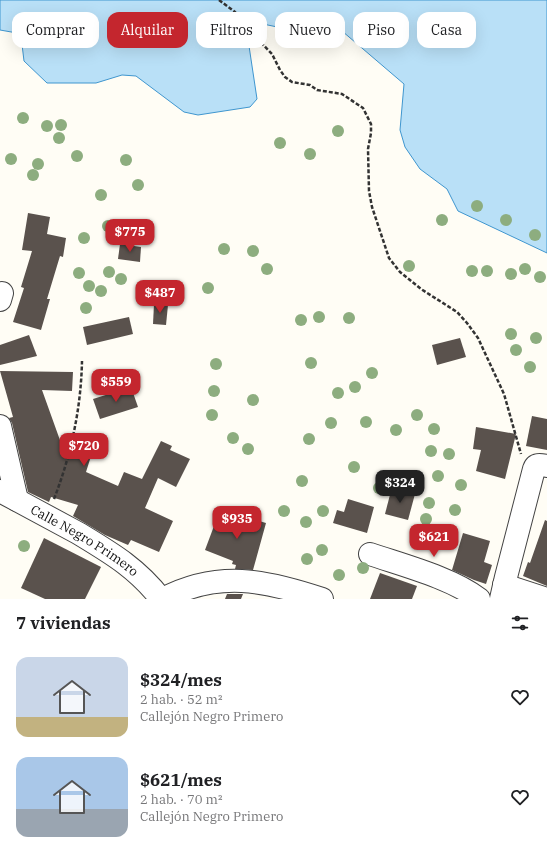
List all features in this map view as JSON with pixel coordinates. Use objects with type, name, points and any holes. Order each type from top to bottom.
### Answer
[{"type":"street","points":[[0,426],[8,496]]},
{"type":"street","points":[[541,466],[503,592],[547,599]]},
{"type":"street","name":"Calle Negro Primero","points":[[8,496],[48,516],[121,560],[136,572],[162,599]]},
{"type":"street","points":[[370,554],[438,578],[461,588],[479,599]]},
{"type":"street","points":[[162,599],[194,586],[223,580],[242,580],[293,589],[322,599]]},
{"type":"path","points":[[220,0],[235,12],[244,25],[272,54],[285,77],[292,82],[310,85],[317,90],[342,94],[363,108],[371,124],[368,149],[369,191],[372,207],[389,258],[400,272],[421,289],[457,312],[478,338],[504,394],[520,452],[541,466]]},
{"type":"path","points":[[48,516],[63,475],[75,430],[82,382],[82,361]]},
{"type":"water","points":[[0,0],[547,0],[547,253],[458,211],[447,189],[420,169],[405,147],[400,130],[404,84],[362,48],[409,48],[409,12],[353,12],[353,40],[345,34],[345,12],[275,12],[275,27],[267,25],[267,12],[196,12],[196,48],[249,48],[257,99],[250,107],[198,115],[184,112],[136,76],[122,75],[96,83],[47,83],[24,61],[22,48],[99,48],[99,12],[12,12],[12,32],[0,30]]},
{"type":"building","points":[[28,213],[50,217],[47,234],[66,238],[63,257],[60,256],[47,299],[50,299],[41,330],[13,322],[24,288],[21,287],[32,251],[22,250]]},
{"type":"building","points":[[120,244],[141,247],[140,262],[118,259]]},
{"type":"building","points":[[154,304],[168,305],[166,325],[153,324]]},
{"type":"building","points":[[129,317],[133,334],[87,345],[83,327]]},
{"type":"building","points":[[29,335],[37,356],[0,365],[0,345]]},
{"type":"building","points":[[460,338],[466,357],[437,365],[432,345]]},
{"type":"building","points":[[0,371],[73,372],[72,391],[42,390],[61,443],[92,453],[86,472],[118,486],[124,472],[142,479],[161,441],[172,446],[170,450],[190,459],[176,487],[158,478],[145,508],[173,521],[159,552],[131,540],[128,545],[105,535],[73,516],[78,505],[51,497],[49,502],[28,492],[12,423],[9,418],[13,417]]},
{"type":"building","points":[[131,387],[138,407],[100,419],[93,399]]},
{"type":"building","points":[[532,416],[547,419],[547,450],[526,446]]},
{"type":"building","points":[[476,427],[516,434],[505,479],[476,471],[481,450],[473,449]]},
{"type":"building","points":[[392,487],[415,494],[408,520],[385,514]]},
{"type":"building","points":[[348,499],[374,507],[367,533],[333,523],[337,510],[344,512]]},
{"type":"building","points":[[220,510],[244,520],[245,517],[266,523],[253,570],[235,569],[236,565],[232,564],[233,561],[205,550]]},
{"type":"building","points":[[545,520],[547,521],[547,586],[523,576],[528,562],[530,563]]},
{"type":"building","points":[[463,533],[490,541],[484,562],[492,565],[486,584],[452,570]]},
{"type":"building","points":[[44,538],[101,567],[85,599],[45,599],[21,588]]},
{"type":"building","points":[[380,573],[417,586],[412,599],[370,599]]},
{"type":"building","points":[[227,594],[243,594],[241,599],[225,599]]}]
